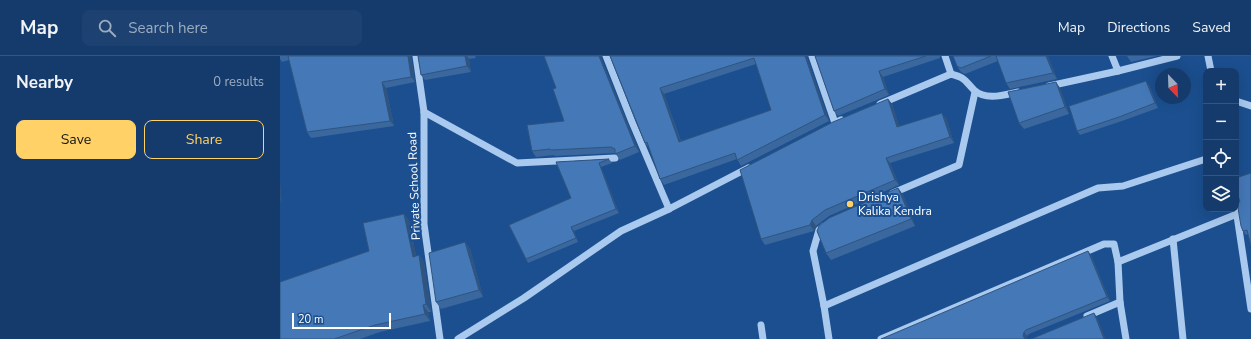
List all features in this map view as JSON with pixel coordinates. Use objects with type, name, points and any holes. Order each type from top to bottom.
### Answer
[{"type":"street","name":"Private School Road","points":[[416,56],[424,112],[424,224],[440,339]]},
{"type":"street","points":[[606,56],[669,209]]},
{"type":"street","points":[[812,56],[831,124],[849,117]]},
{"type":"street","points":[[945,56],[951,74]]},
{"type":"street","points":[[1112,56],[1118,71]]},
{"type":"street","points":[[1042,87],[1118,71],[1178,56]]},
{"type":"street","points":[[1208,56],[1210,68]]},
{"type":"street","points":[[871,108],[951,74],[960,76],[966,80],[976,92],[986,96],[996,97],[1027,90]]},
{"type":"street","points":[[888,195],[959,165],[976,92]]},
{"type":"street","points":[[1239,102],[1251,106]]},
{"type":"street","points":[[424,112],[517,163],[615,158]]},
{"type":"street","points":[[824,306],[1098,188],[1123,186],[1203,160]]},
{"type":"street","points":[[458,339],[524,298],[621,231],[669,209],[752,166]]},
{"type":"street","points":[[1118,262],[1236,212],[1251,309]]},
{"type":"street","points":[[829,339],[813,251],[819,230],[830,220]]},
{"type":"street","points":[[1173,239],[1183,339]]},
{"type":"street","points":[[881,339],[1104,244],[1114,244],[1118,262],[1120,302],[1126,339]]},
{"type":"street","points":[[1083,318],[1120,302]]},
{"type":"street","points":[[761,325],[763,339]]},
{"type":"building","points":[[288,56],[408,56],[411,77],[382,82],[390,121],[307,132]]},
{"type":"building","points":[[418,56],[465,56],[467,66],[421,75]]},
{"type":"building","points":[[544,56],[599,56],[635,146],[615,154],[615,149],[611,147],[532,151],[527,125],[564,121],[553,89],[556,88]]},
{"type":"building","points":[[610,56],[805,56],[825,115],[737,160],[735,153],[660,179],[647,142],[645,143]],"holes":[[[754,58],[771,110],[679,142],[660,88]]]},
{"type":"building","points":[[815,56],[926,56],[879,71],[885,89],[834,111]]},
{"type":"building","points":[[953,56],[991,56],[961,68],[957,66]]},
{"type":"building","points":[[996,56],[1046,56],[1053,73],[1006,83]]},
{"type":"building","points":[[1146,81],[1155,103],[1077,131],[1069,106]]},
{"type":"building","points":[[1056,82],[1065,107],[1019,123],[1008,92]]},
{"type":"building","points":[[888,99],[897,127],[942,113],[950,137],[886,158],[895,180],[825,210],[812,220],[810,225],[761,239],[740,170],[833,122]]},
{"type":"building","points":[[609,159],[599,163],[616,209],[571,227],[576,238],[526,259],[509,225],[571,198],[556,162]]},
{"type":"building","points":[[1251,173],[1251,246],[1247,230],[1243,231],[1241,226],[1239,212],[1240,202],[1239,177]]},
{"type":"building","points":[[898,188],[911,219],[826,253],[817,231],[819,226],[829,218]]},
{"type":"building","points":[[404,214],[413,257],[419,255],[426,304],[423,305],[425,314],[375,325],[334,339],[280,339],[280,282],[369,251],[363,223]]},
{"type":"building","points":[[465,242],[479,290],[436,302],[429,253]]},
{"type":"building","points":[[1088,251],[1107,297],[1026,330],[1023,336],[1025,339],[881,339]]},
{"type":"building","points":[[1094,313],[1104,339],[1031,339]]},
{"type":"place","name":"Drishya Kalika Kendra","points":[[850,204]]}]
